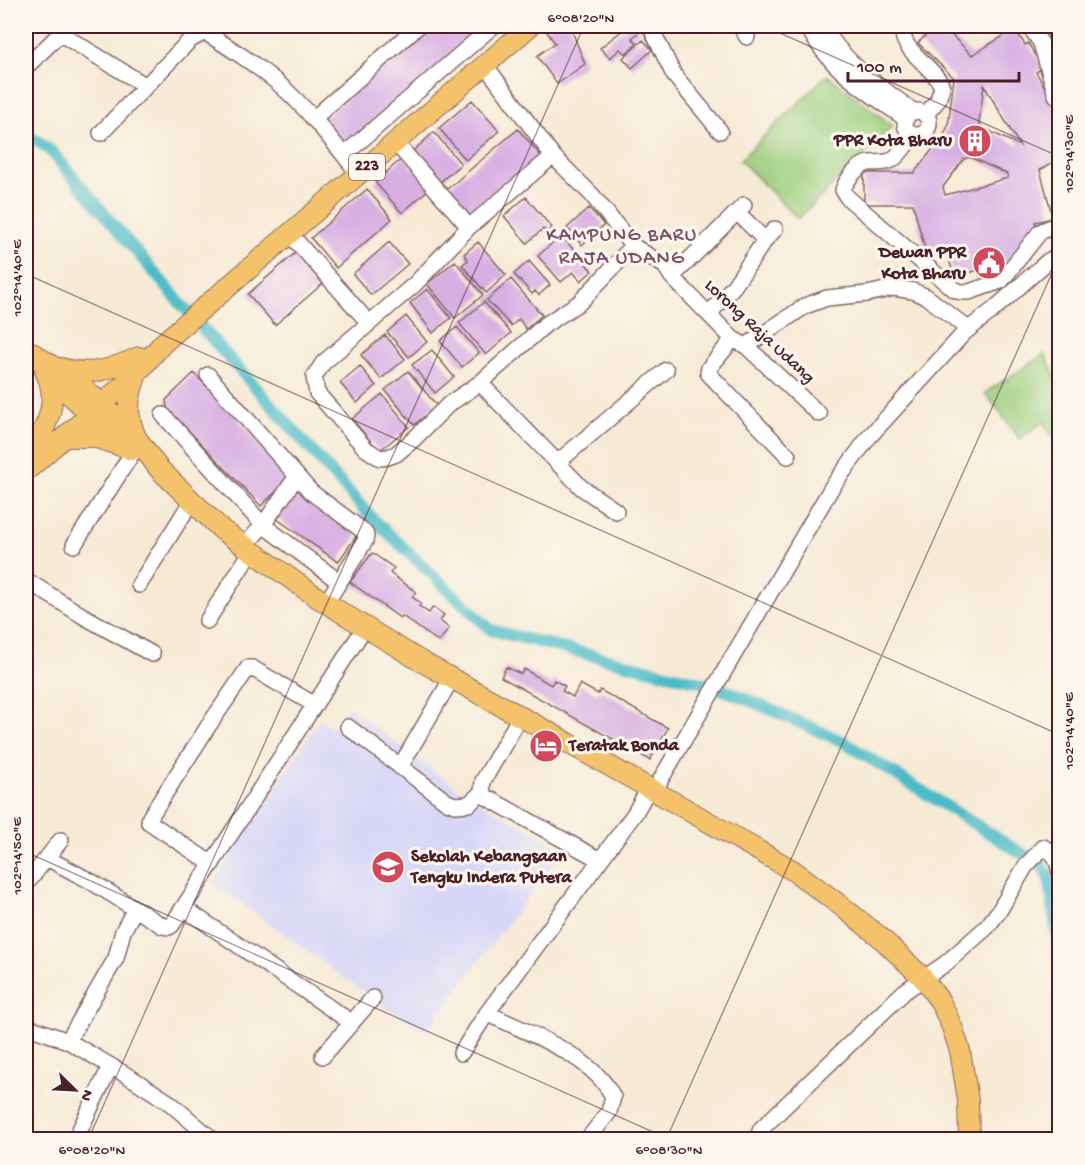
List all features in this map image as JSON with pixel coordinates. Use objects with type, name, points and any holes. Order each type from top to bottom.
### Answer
[{"type":"main road","name":"223","points":[[92,405],[530,26]]},
{"type":"main road","points":[[35,360],[70,371],[91,373],[138,365],[128,410],[133,447]]},
{"type":"main road","points":[[35,360],[59,385],[92,405],[191,502],[248,549],[326,603],[520,717],[794,871],[872,931],[923,978],[942,1003],[960,1051],[968,1100],[969,1140]]},
{"type":"main road","points":[[30,451],[51,412],[52,395],[50,381],[35,360]]},
{"type":"main road","points":[[26,471],[65,437],[92,405]]},
{"type":"main road","points":[[30,451],[92,405]]},
{"type":"main road","points":[[65,437],[94,437],[133,447]]},
{"type":"street","points":[[313,119],[418,26]]},
{"type":"street","points":[[650,26],[674,75],[720,131]]},
{"type":"street","points":[[807,26],[823,52],[843,74],[915,115],[929,122],[927,130],[921,135],[913,135],[907,130],[915,115],[938,100],[942,87],[936,74],[906,45],[902,35],[905,26]]},
{"type":"street","points":[[823,26],[831,40],[849,61],[915,115]]},
{"type":"street","points":[[1029,26],[1041,43],[1059,99]]},
{"type":"street","points":[[101,133],[205,27],[280,85],[313,119],[359,174]]},
{"type":"street","points":[[344,155],[486,28],[502,50]]},
{"type":"street","points":[[26,67],[65,30],[146,86]]},
{"type":"street","name":"Lorong Raja Udang","points":[[485,65],[553,156],[592,195],[633,246],[665,266],[672,277],[709,314],[819,414]]},
{"type":"street","points":[[913,135],[895,158],[889,162],[865,164],[846,182],[843,189],[847,197],[957,291],[969,292],[1001,281],[1040,232],[1057,229]]},
{"type":"street","points":[[395,142],[469,227]]},
{"type":"street","points":[[553,156],[469,227],[415,284],[323,363],[314,377],[317,393],[372,454],[380,458],[388,458],[414,439],[448,404],[480,383],[545,325],[580,302],[633,246]]},
{"type":"street","points":[[672,277],[741,208],[770,234],[734,286],[709,314]]},
{"type":"street","points":[[290,234],[369,323]]},
{"type":"street","points":[[461,1053],[487,1013],[652,790],[700,714],[832,488],[869,437],[969,329],[993,311],[1048,261],[1059,256]]},
{"type":"street","points":[[788,456],[708,373],[709,369],[740,342],[805,306],[827,298],[867,294],[894,288],[913,291],[927,297],[969,329]]},
{"type":"street","points":[[557,463],[666,370]]},
{"type":"street","points":[[208,375],[311,492],[366,535],[365,541],[326,603]]},
{"type":"street","points":[[480,383],[582,488],[616,511]]},
{"type":"street","points":[[163,416],[263,525],[338,581]]},
{"type":"street","points":[[74,545],[133,447]]},
{"type":"street","points":[[207,621],[248,549],[297,476]]},
{"type":"street","points":[[139,585],[191,502]]},
{"type":"street","points":[[26,580],[83,616],[152,654]]},
{"type":"street","points":[[47,858],[92,882],[166,927],[172,926],[365,627]]},
{"type":"street","points":[[212,864],[149,822],[203,734],[248,668],[315,705]]},
{"type":"street","points":[[400,767],[452,678]]},
{"type":"street","points":[[348,727],[450,803],[471,804],[482,792],[483,781],[520,717]]},
{"type":"street","points":[[482,792],[486,797],[600,860]]},
{"type":"street","points":[[26,884],[61,840]]},
{"type":"street","points":[[761,1140],[759,1134],[761,1129],[905,991],[945,964],[987,927],[1025,867],[1043,847],[1056,857],[1059,872]]},
{"type":"street","points":[[184,908],[352,1023]]},
{"type":"street","points":[[68,1041],[116,958],[123,931],[135,909]]},
{"type":"street","points":[[323,1056],[373,998]]},
{"type":"street","points":[[487,1013],[564,1051],[589,1068],[609,1089],[613,1097],[609,1112],[587,1140]]},
{"type":"street","points":[[26,1026],[68,1041],[170,1103],[213,1140]]},
{"type":"street","points":[[75,1140],[110,1067]]},
{"type":"shaded area","name":"Sekolah Kebangsaan Tengku Indera Putera","points":[[348,707],[462,792],[564,850],[426,1031],[379,1003],[213,883],[319,720],[334,728]]},
{"type":"green space","points":[[1043,26],[1059,26],[1058,90]]},
{"type":"green space","points":[[827,75],[893,126],[798,219],[740,160]]},
{"type":"green space","points":[[1045,354],[1059,385],[1059,445],[1043,422],[1020,439],[985,393]]},
{"type":"building","points":[[430,26],[467,26],[470,30],[470,40],[346,148],[322,120]]},
{"type":"building","points":[[550,26],[570,26],[585,64],[557,84],[537,56],[555,43],[545,29]]},
{"type":"building","points":[[628,26],[635,26],[640,31],[632,38],[637,43],[625,54],[620,49],[610,58],[600,48]]},
{"type":"building","name":"PPR Kota Bharu","points":[[935,26],[942,26],[972,55],[1015,29],[1025,45],[1028,43],[1043,68],[1036,72],[1056,107],[1060,105],[1060,158],[1040,170],[1053,218],[1035,222],[1037,227],[1009,262],[993,266],[995,273],[988,275],[986,268],[954,277],[946,247],[926,253],[913,204],[864,204],[864,173],[914,173],[943,136],[948,126],[954,78],[918,43]],"holes":[[[984,85],[1020,146],[983,128],[979,123]],[[970,157],[1007,174],[1008,178],[945,195],[943,187],[964,159]]]},
{"type":"building","points":[[643,40],[652,50],[632,68],[623,58]]},
{"type":"building","points":[[472,100],[499,131],[466,160],[439,128]]},
{"type":"building","points":[[518,129],[542,157],[469,220],[445,191]]},
{"type":"building","points":[[434,132],[461,164],[438,184],[411,153]]},
{"type":"building","points":[[404,157],[430,188],[402,213],[375,182]]},
{"type":"building","points":[[367,189],[392,219],[336,268],[311,238]]},
{"type":"building","points":[[526,197],[552,228],[547,233],[543,229],[527,243],[504,216]]},
{"type":"building","points":[[589,208],[604,225],[582,245],[567,228]]},
{"type":"building","points":[[561,235],[592,271],[581,281],[573,272],[561,282],[538,256]]},
{"type":"building","points":[[389,242],[408,264],[371,295],[353,274]]},
{"type":"building","points":[[478,242],[506,275],[486,293],[462,265],[468,260],[464,254]]},
{"type":"building","points":[[300,249],[327,280],[275,325],[248,294]]},
{"type":"building","points":[[455,261],[483,295],[455,318],[427,284]]},
{"type":"building","points":[[529,261],[550,285],[539,295],[535,291],[532,294],[514,274]]},
{"type":"building","points":[[511,279],[542,315],[526,329],[519,319],[511,326],[487,300]]},
{"type":"building","points":[[427,289],[451,318],[433,333],[410,303]]},
{"type":"building","points":[[484,302],[511,333],[486,355],[459,323]]},
{"type":"building","points":[[406,316],[427,342],[409,357],[387,332]]},
{"type":"building","points":[[457,327],[479,353],[462,367],[440,341]]},
{"type":"building","points":[[385,335],[405,359],[381,379],[361,355]]},
{"type":"building","points":[[432,350],[454,377],[435,393],[412,365]]},
{"type":"building","points":[[360,366],[376,386],[357,403],[340,383]]},
{"type":"building","points":[[408,371],[437,406],[414,425],[385,390]]},
{"type":"building","points":[[194,373],[292,476],[261,506],[167,408],[166,400]]},
{"type":"building","points":[[382,394],[409,427],[379,451],[352,419]]},
{"type":"building","points":[[294,486],[359,532],[338,562],[273,516]]},
{"type":"building","points":[[372,553],[394,568],[390,573],[416,592],[412,597],[421,603],[419,606],[429,613],[433,607],[444,615],[440,621],[449,628],[439,642],[402,616],[400,618],[350,582]]},
{"type":"building","points":[[506,667],[521,674],[524,669],[551,685],[554,680],[565,686],[562,691],[573,697],[580,684],[598,694],[600,690],[668,728],[650,760],[501,677]]},
{"type":"waterway","points":[[26,133],[51,151],[181,304],[371,517],[491,630],[703,683],[735,694],[844,742],[1040,865],[1047,873],[1050,883],[1060,961]]},
{"type":"place","name":"PPR Kota Bharu","points":[[975,141]]},
{"type":"place","name":"Dewan PPR Kota Bharu","points":[[989,263]]},
{"type":"place","name":"Teratak Bonda","points":[[546,746]]},
{"type":"place","name":"Sekolah Kebangsaan Tengku Indera Putera","points":[[388,867]]},
{"type":"district","name":"KAMPUNG BARU RAJA UDANG","points":[[622,248]]}]
